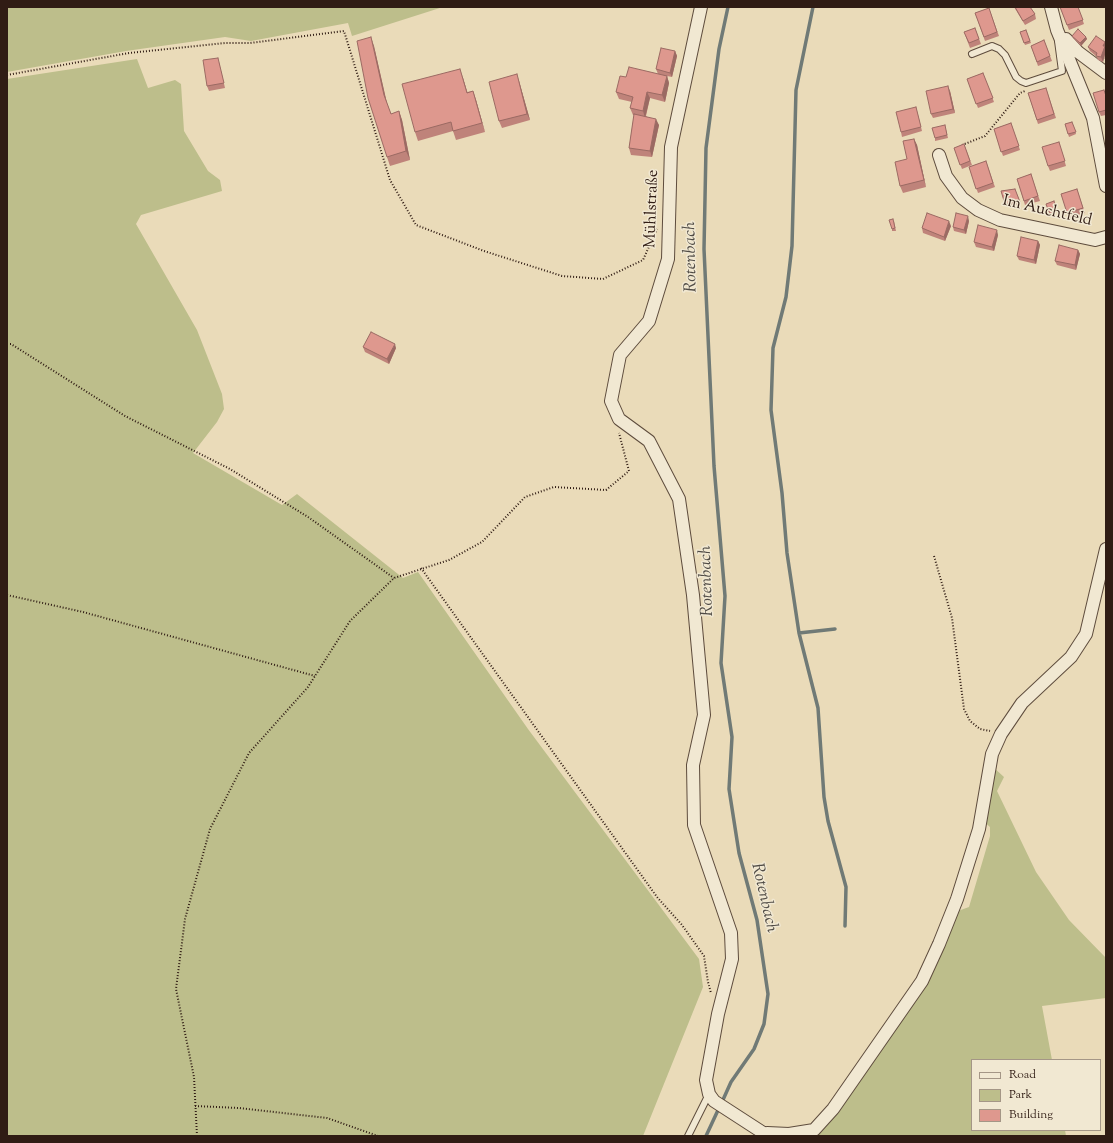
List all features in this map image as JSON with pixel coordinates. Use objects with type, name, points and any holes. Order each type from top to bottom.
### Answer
[{"type":"street","name":"Mühlstraße","points":[[701,7],[671,147],[668,259],[649,321],[620,355],[611,401],[619,419],[650,441],[679,499],[693,595],[704,715],[693,765],[694,825],[731,933],[732,946],[732,959],[718,1014],[706,1080],[712,1098]]},
{"type":"street","points":[[1051,7],[1057,30],[1093,118],[1106,186]]},
{"type":"street","points":[[1057,30],[1078,52],[1106,72]]},
{"type":"street","name":"Im Auchtfeld","points":[[939,155],[946,176],[962,198],[978,210],[1000,220],[1095,240],[1106,237]]},
{"type":"street","points":[[712,1098],[725,1109],[768,1135],[811,1133],[833,1109],[922,981],[931,963],[957,899],[979,829],[992,754],[1000,734],[1022,703],[1071,657],[1086,634],[1106,549]]},
{"type":"lane","points":[[972,54],[992,46],[999,49],[1005,55],[1016,77],[1021,81],[1026,82],[1062,71],[1058,50],[1057,30]]},
{"type":"lane","points":[[688,1136],[712,1098]]},
{"type":"path","points":[[7,75],[129,53],[224,43],[250,43],[344,31],[390,180],[416,225],[484,251],[562,276],[604,279],[643,260],[660,224]]},
{"type":"path","points":[[959,147],[985,136],[1020,93],[1027,91]]},
{"type":"path","points":[[7,344],[12,344],[125,416],[230,469],[308,517],[394,578]]},
{"type":"path","points":[[197,1136],[194,1077],[176,989],[185,919],[210,829],[249,753],[308,687],[350,621],[394,578],[449,560],[482,542],[525,497],[554,487],[606,490],[629,471],[618,429]]},
{"type":"path","points":[[934,556],[952,618],[964,709],[970,721],[980,729],[1000,734]]},
{"type":"path","points":[[421,568],[657,897],[682,925],[704,956],[708,982],[712,995]]},
{"type":"path","points":[[7,595],[83,612],[315,676]]},
{"type":"path","points":[[195,1106],[239,1108],[327,1118],[378,1136]]},
{"type":"green space","points":[[7,7],[443,7],[352,36],[348,23],[251,41],[225,37],[126,51],[7,72]]},
{"type":"green space","points":[[137,59],[148,88],[175,80],[181,84],[184,131],[208,171],[220,180],[222,191],[141,215],[136,224],[197,330],[222,394],[224,409],[217,422],[193,453],[282,505],[297,494],[403,578],[418,572],[528,729],[699,959],[703,987],[643,1136],[7,1136],[7,79]]},
{"type":"green space","points":[[993,767],[1004,777],[997,791],[1036,872],[1069,920],[1106,958],[1106,998],[1042,1006],[1052,1059],[971,1059],[971,1131],[1065,1131],[1066,1136],[816,1136],[843,1102],[958,911],[969,907],[990,836],[990,827],[982,820]]},
{"type":"building","points":[[1015,7],[1030,7],[1035,14],[1023,21]]},
{"type":"building","points":[[1060,7],[1078,7],[1083,20],[1067,25]]},
{"type":"building","points":[[989,8],[997,32],[984,37],[975,13]]},
{"type":"building","points":[[975,28],[979,39],[969,43],[964,32]]},
{"type":"building","points":[[1078,29],[1086,37],[1080,43],[1072,36]]},
{"type":"building","points":[[1026,30],[1030,41],[1024,43],[1020,32]]},
{"type":"building","points":[[1096,36],[1105,42],[1101,57],[1096,56],[1097,53],[1088,47]]},
{"type":"building","points":[[371,37],[384,95],[391,114],[399,111],[406,151],[387,157],[368,98],[357,41]]},
{"type":"building","points":[[1044,40],[1050,56],[1037,62],[1031,46]]},
{"type":"building","points":[[661,48],[675,51],[670,73],[656,69]]},
{"type":"building","points":[[218,58],[224,83],[207,86],[203,60]]},
{"type":"building","points":[[629,67],[667,76],[662,95],[647,92],[643,111],[630,108],[633,97],[616,92],[620,76],[626,77]]},
{"type":"building","points":[[460,69],[467,93],[473,91],[482,123],[453,131],[451,122],[415,132],[402,84]]},
{"type":"building","points":[[983,73],[993,98],[976,104],[967,79]]},
{"type":"building","points":[[517,74],[527,114],[499,121],[489,82]]},
{"type":"building","points":[[948,86],[953,109],[931,114],[926,91]]},
{"type":"building","points":[[1046,88],[1054,114],[1037,120],[1028,93]]},
{"type":"building","points":[[1104,90],[1106,96],[1106,110],[1099,112],[1093,93]]},
{"type":"building","points":[[916,107],[921,127],[901,132],[896,112]]},
{"type":"building","points":[[634,114],[656,119],[650,151],[629,148]]},
{"type":"building","points":[[1072,122],[1076,132],[1068,134],[1065,124]]},
{"type":"building","points":[[1011,123],[1019,146],[1001,152],[994,129]]},
{"type":"building","points":[[945,125],[947,135],[935,138],[932,128]]},
{"type":"building","points":[[914,139],[924,180],[900,186],[895,162],[907,159],[903,141]]},
{"type":"building","points":[[1059,142],[1065,161],[1048,166],[1042,147]]},
{"type":"building","points":[[964,144],[970,161],[960,165],[954,148]]},
{"type":"building","points":[[986,161],[993,183],[976,189],[969,167]]},
{"type":"building","points":[[1031,174],[1038,196],[1024,201],[1017,179]]},
{"type":"building","points":[[1015,189],[1020,202],[1005,204],[1001,191]]},
{"type":"building","points":[[1077,189],[1083,208],[1067,213],[1061,194]]},
{"type":"building","points":[[1054,201],[1056,210],[1049,212],[1046,204]]},
{"type":"building","points":[[927,213],[949,221],[944,237],[922,228]]},
{"type":"building","points":[[956,213],[968,216],[964,230],[953,227]]},
{"type":"building","points":[[893,219],[895,228],[892,229],[889,220]]},
{"type":"building","points":[[978,225],[997,230],[992,247],[974,242]]},
{"type":"building","points":[[1021,237],[1038,241],[1034,260],[1017,256]]},
{"type":"building","points":[[1059,245],[1078,250],[1075,265],[1055,261]]},
{"type":"building","points":[[371,332],[395,344],[387,359],[363,347]]},
{"type":"waterway","name":"Rotenbach","points":[[722,1102],[731,1082],[754,1049],[764,1024],[768,994],[757,920],[739,853],[729,789],[732,737],[721,663],[725,596],[714,466],[704,249],[706,148],[719,49],[728,7]]},
{"type":"waterway","points":[[813,7],[796,90],[792,246],[786,297],[773,348],[771,410],[782,493],[787,553],[799,633],[818,708],[824,797],[828,821],[846,887],[845,926]]},
{"type":"waterway","points":[[799,633],[835,629]]},
{"type":"waterway","name":"Rotenbach","points":[[706,1136],[719,1108]]}]
